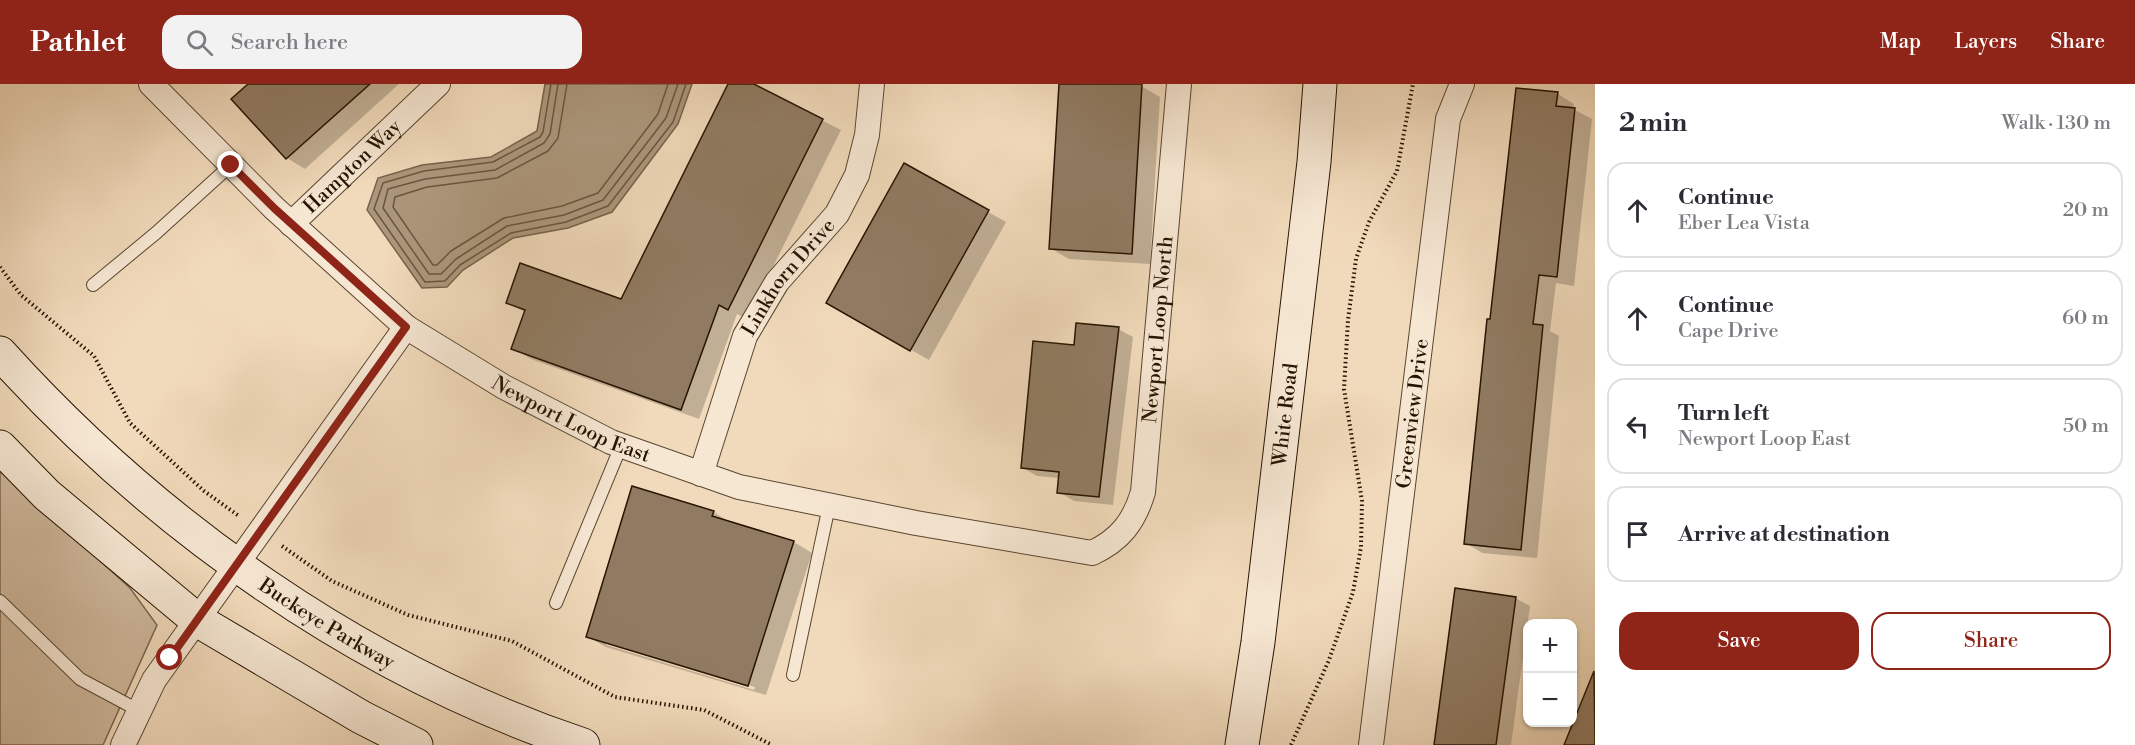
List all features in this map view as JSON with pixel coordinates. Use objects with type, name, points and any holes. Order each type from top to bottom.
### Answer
[{"type":"street","name":"Newport Loop East","points":[[151,84],[291,224],[406,327],[504,387],[621,446],[739,487],[829,506],[1092,553]]},
{"type":"street","name":"Hampton Way","points":[[291,224],[438,84]]},
{"type":"street","name":"Linkhorn Drive","points":[[701,474],[745,336],[777,282],[837,214],[857,175],[867,135],[872,84]]},
{"type":"street","name":"Newport Loop North","points":[[1092,553],[1110,545],[1121,535],[1136,514],[1143,492],[1179,84]]},
{"type":"street","name":"White Road","points":[[1242,745],[1258,642],[1314,162],[1320,84]]},
{"type":"street","name":"Greenview Drive","points":[[1371,745],[1448,119],[1462,84]]},
{"type":"street","points":[[123,745],[154,680],[406,327]]},
{"type":"street","name":"Buckeye Parkway","points":[[0,353],[86,443],[168,516],[235,565],[339,631],[435,684],[583,745]]},
{"type":"street","points":[[0,447],[47,495],[197,620],[361,717],[416,745]]},
{"type":"lane","points":[[93,285],[156,234],[231,165]]},
{"type":"lane","points":[[555,603],[621,446]]},
{"type":"lane","points":[[793,675],[829,506]]},
{"type":"lane","points":[[0,602],[80,679],[138,710]]},
{"type":"path","points":[[1291,745],[1329,660],[1353,592],[1361,547],[1362,501],[1344,389],[1348,320],[1356,259],[1369,222],[1397,171],[1413,84]]},
{"type":"path","points":[[0,267],[21,295],[94,356],[130,423],[204,491],[332,581],[408,615],[512,641],[615,698],[704,710],[772,745]]},
{"type":"shaded area","points":[[0,470],[130,588],[157,625],[103,745],[0,745]]},
{"type":"water","points":[[545,84],[692,84],[678,124],[612,212],[568,228],[513,238],[463,270],[447,287],[422,288],[367,210],[378,178],[422,165],[491,157],[537,131]]},
{"type":"building","points":[[248,84],[370,84],[286,159],[231,99]]},
{"type":"building","points":[[728,84],[754,84],[823,119],[728,310],[719,305],[681,410],[511,349],[525,310],[506,303],[520,263],[621,299]]},
{"type":"building","points":[[1059,84],[1142,84],[1132,254],[1049,249]]},
{"type":"building","points":[[1516,88],[1558,92],[1556,106],[1575,108],[1557,277],[1539,275],[1533,324],[1543,325],[1521,550],[1464,544],[1487,319],[1490,319]]},
{"type":"building","points":[[904,163],[989,210],[910,351],[826,303]]},
{"type":"building","points":[[1076,323],[1119,327],[1099,497],[1057,493],[1059,472],[1021,468],[1033,341],[1074,345]]},
{"type":"building","points":[[632,486],[714,511],[712,516],[794,541],[748,686],[586,637]]},
{"type":"building","points":[[1455,588],[1516,597],[1496,745],[1434,745]]},
{"type":"building","points":[[1594,671],[1595,745],[1564,745],[1571,727],[1577,727],[1577,713]]},
{"type":"route","points":[[170,658],[259,530],[406,327],[274,208],[231,165]]}]
